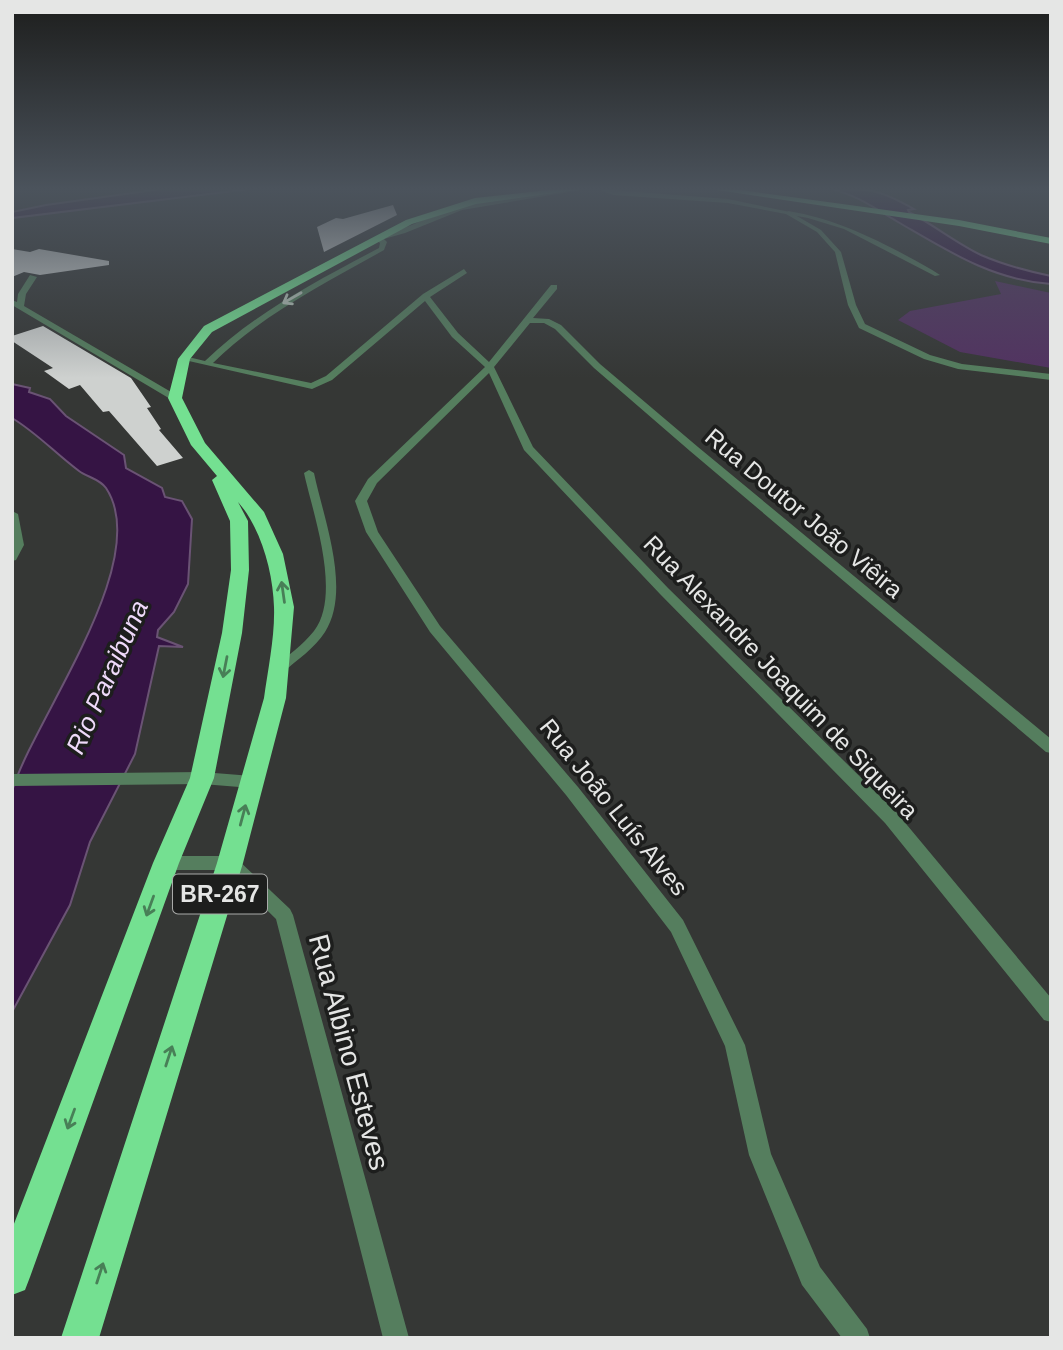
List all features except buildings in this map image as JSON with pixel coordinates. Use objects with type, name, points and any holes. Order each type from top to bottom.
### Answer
[{"type":"highway","points":[[175,398],[184,359],[208,329],[351,252]]},
{"type":"highway","name":"BR-267","points":[[80,1338],[230,863],[253,782],[275,698],[285,607],[274,554],[256,512],[199,445],[175,398]]},
{"type":"highway","name":"BR-267","points":[[12,1276],[166,863],[202,778],[232,633],[240,570],[239,521],[212,458]]},
{"type":"street","points":[[207,364],[229,341],[274,309],[375,252]]},
{"type":"street","points":[[838,252],[852,305],[862,326],[927,356],[961,367],[1051,377]]},
{"type":"street","points":[[184,359],[312,386],[329,378],[426,296],[464,271]]},
{"type":"street","points":[[33,277],[16,304],[175,398]]},
{"type":"street","name":"Rua João Luís Alves","points":[[554,287],[490,367],[372,481],[361,502],[372,532],[435,629],[572,790],[677,926],[735,1045],[760,1155],[811,1276],[858,1338]]},
{"type":"street","points":[[426,296],[450,332],[469,353],[490,367]]},
{"type":"street","name":"Rua Doutor João Viêira","points":[[528,320],[547,321],[558,327],[597,366],[674,433],[1051,748]]},
{"type":"street","name":"Rua Alexandre Joaquim de Siqueira","points":[[490,367],[528,448],[664,591],[891,818],[1051,1013]]},
{"type":"street","points":[[12,514],[18,545],[12,557]]},
{"type":"street","points":[[12,780],[202,778],[253,782]]},
{"type":"street","points":[[166,863],[230,863]]},
{"type":"street","name":"Rua Albino Esteves","points":[[230,863],[285,915],[396,1338]]},
{"type":"lane","points":[[892,252],[937,275]]},
{"type":"lane","points":[[278,670],[322,629],[330,601],[326,552],[309,472]]},
{"type":"shaded area","points":[[995,281],[1051,293],[1051,368],[960,352],[898,320],[910,311],[1001,294]]},
{"type":"water","points":[[952,252],[976,252],[1007,265],[1051,276],[1051,284],[1009,277]]},
{"type":"water","name":"Rio Paraibuna","points":[[12,384],[30,388],[29,392],[50,399],[66,416],[124,455],[126,468],[162,488],[165,497],[182,501],[192,519],[188,584],[174,612],[158,630],[157,637],[183,647],[159,646],[135,754],[90,842],[70,905],[12,1012],[10,809],[13,788],[104,596],[115,555],[117,519],[103,485],[79,471],[12,418]]}]
